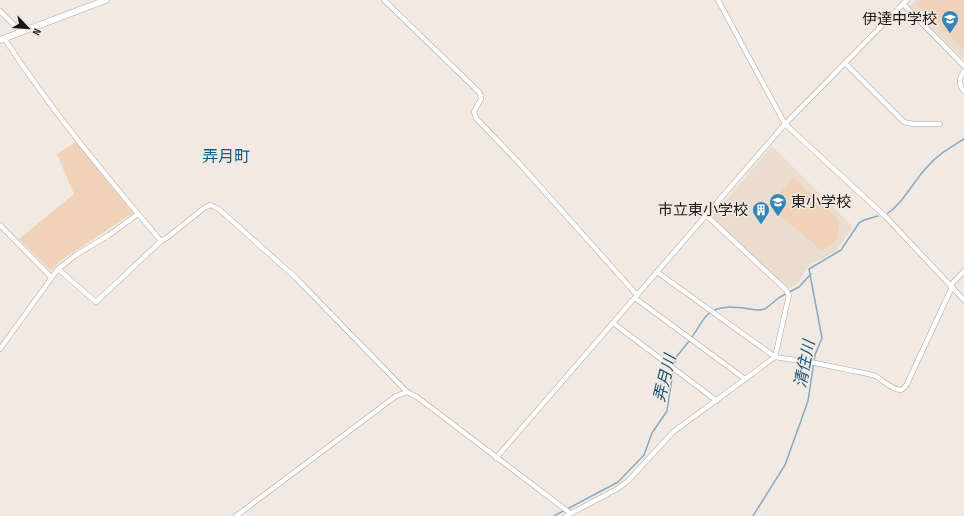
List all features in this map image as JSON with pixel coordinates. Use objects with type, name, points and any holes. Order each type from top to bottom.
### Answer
[{"type":"highway","points":[[2,39],[106,0]]},
{"type":"street","points":[[384,0],[480,93],[481,99],[474,112],[476,118],[519,163],[636,296],[690,339],[745,379]]},
{"type":"street","points":[[718,0],[785,124],[886,217],[964,300]]},
{"type":"street","points":[[496,458],[785,124],[907,0]]},
{"type":"street","points":[[903,4],[964,66]]},
{"type":"street","points":[[0,11],[21,32]]},
{"type":"street","points":[[2,39],[41,92],[160,241]]},
{"type":"street","points":[[845,63],[904,122],[913,124],[940,124]]},
{"type":"street","points":[[964,71],[959,82],[964,91]]},
{"type":"street","points":[[58,269],[96,302],[160,241],[210,205],[219,209],[296,278],[407,392],[417,397],[570,514],[580,516]]},
{"type":"street","points":[[0,350],[58,269],[76,255],[109,235],[138,214]]},
{"type":"street","points":[[570,514],[617,489],[628,481],[673,432],[775,357],[789,295],[786,290],[706,215]]},
{"type":"street","points":[[0,225],[51,277]]},
{"type":"street","points":[[657,272],[775,357],[873,374],[890,387],[901,390],[907,384],[951,286],[964,271]]},
{"type":"street","points":[[613,323],[717,400]]},
{"type":"street","points":[[236,516],[396,396],[407,392]]},
{"type":"shaded area","name":"伊達中学校","points":[[915,0],[964,0],[964,60],[909,7]]},
{"type":"shaded area","name":"伊達中学校","points":[[921,0],[964,0],[964,49],[916,5]]},
{"type":"shaded area","points":[[76,142],[133,213],[60,261],[51,271],[19,239],[74,194],[57,154]]},
{"type":"shaded area","name":"東小学校","points":[[772,146],[853,227],[836,251],[811,264],[804,272],[799,282],[788,289],[713,219],[713,215]]},
{"type":"shaded area","points":[[793,178],[839,220],[838,235],[834,242],[827,248],[821,250],[769,206]]},
{"type":"waterway","name":"清住川","points":[[887,214],[898,204],[935,159],[964,139]]},
{"type":"waterway","name":"清住川","points":[[753,516],[785,465],[808,401],[815,355],[822,338],[809,269],[841,250],[859,223],[878,216]]},
{"type":"waterway","name":"弄月川","points":[[692,337],[706,316],[714,310],[727,307],[760,310],[765,309],[780,297],[799,287],[811,274]]},
{"type":"waterway","name":"弄月川","points":[[554,516],[618,482],[644,455],[652,433],[667,411],[674,365],[677,356],[690,340]]},
{"type":"place","name":"伊達中学校","points":[[950,34]]},
{"type":"place","name":"東小学校","points":[[778,217]]},
{"type":"place","name":"市立東小学校","points":[[761,225]]},
{"type":"district","name":"弄月町","points":[[226,156]]}]
